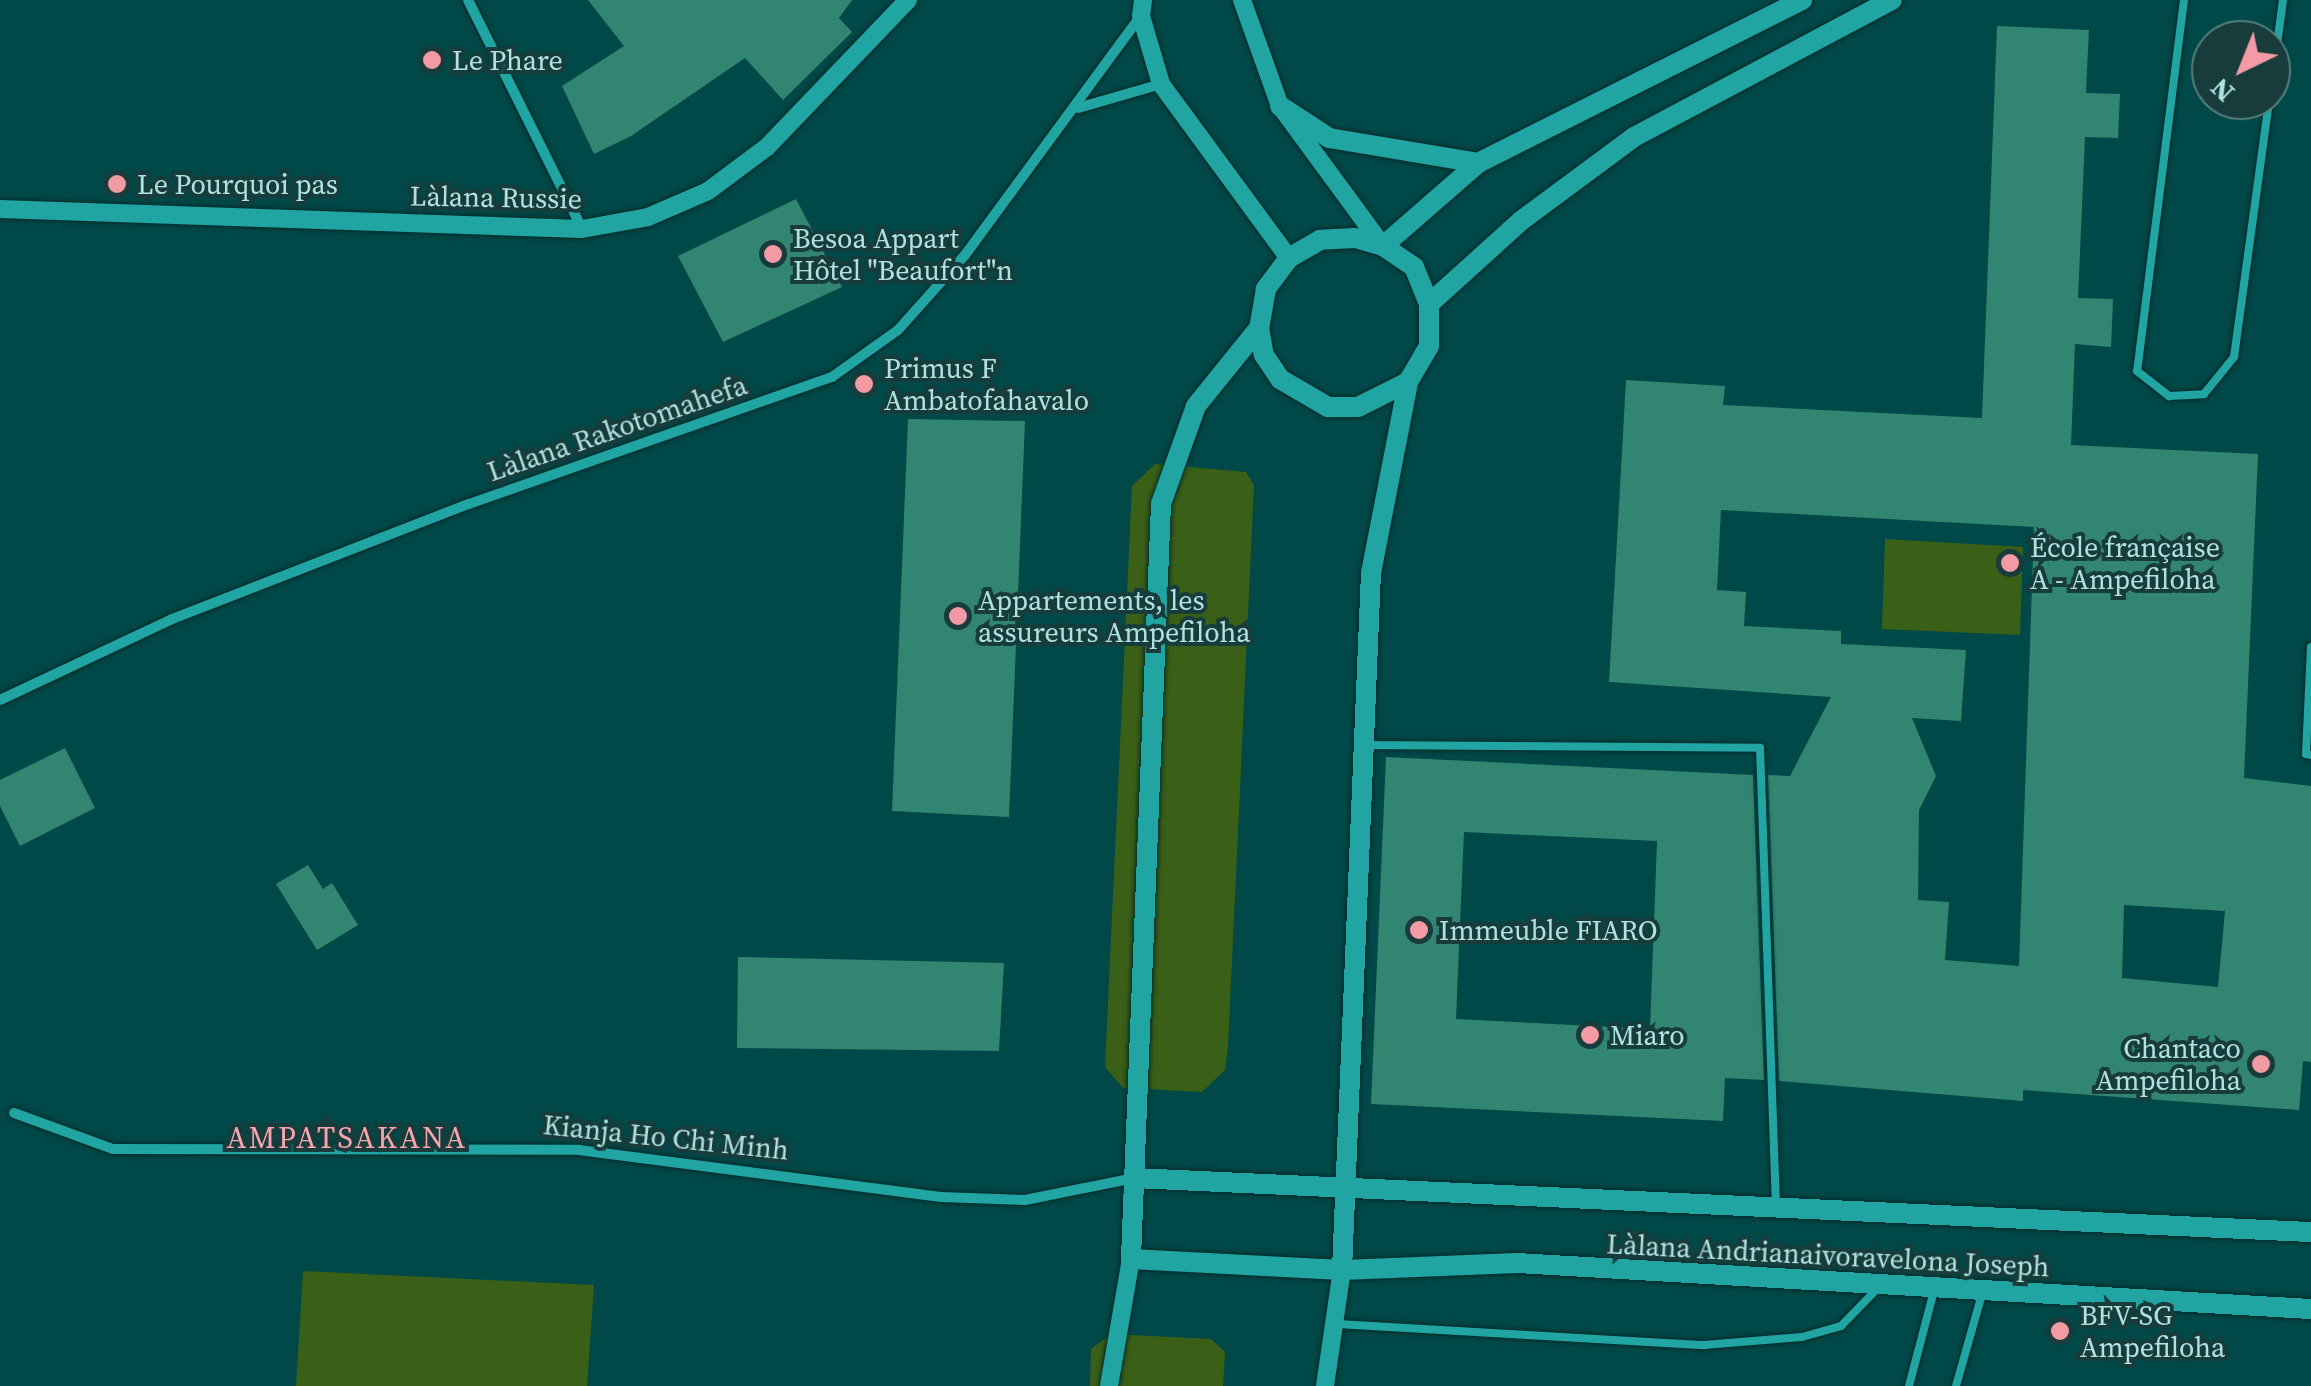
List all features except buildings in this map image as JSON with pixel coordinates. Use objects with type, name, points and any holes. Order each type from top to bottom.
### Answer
[{"type":"main road","points":[[1383,246],[1478,163],[1802,0]]},
{"type":"main road","points":[[1429,304],[1522,220],[1634,137],[1892,0]]},
{"type":"main road","points":[[1280,106],[1329,138],[1478,163]]},
{"type":"main road","points":[[1260,328],[1196,406],[1161,504],[1131,1259],[1342,1270],[1371,573],[1408,382],[1428,346],[1429,304],[1414,266],[1383,246],[1355,238],[1320,240],[1289,258],[1266,290],[1260,328],[1264,354],[1280,379],[1328,407],[1358,407],[1408,382]]},
{"type":"main road","name":"Kianja Ho Chi Minh","points":[[1134,1178],[1347,1184]]},
{"type":"main road","name":"Làlana Andrianaivoravelona Joseph","points":[[1347,1184],[2311,1232]]},
{"type":"main road","name":"Làlana Andrianaivoravelona Joseph","points":[[1342,1270],[1517,1263],[1877,1289],[2311,1309]]},
{"type":"street","points":[[468,0],[582,229]]},
{"type":"street","name":"Làlana Russie","points":[[0,209],[582,229],[648,217],[708,191],[766,147],[908,0]]},
{"type":"street","points":[[1242,0],[1280,106],[1383,246]]},
{"type":"street","points":[[1142,8],[1161,84],[1289,258]]},
{"type":"street","name":"Làlana Rakotomahefa","points":[[0,700],[172,618],[470,504],[832,378],[898,330],[1077,108],[1142,8]]},
{"type":"street","points":[[1077,108],[1161,84]]},
{"type":"street","name":"Kianja Ho Chi Minh","points":[[14,1112],[113,1149],[580,1150],[940,1197],[1024,1200],[1134,1178]]},
{"type":"street","points":[[1109,1386],[1131,1259]]},
{"type":"street","points":[[1325,1386],[1342,1270]]},
{"type":"lane","points":[[2184,0],[2137,371],[2169,396],[2204,394],[2234,357],[2267,120]]},
{"type":"lane","points":[[2311,648],[2306,754],[2311,755]]},
{"type":"lane","points":[[1364,744],[1760,748],[1776,1208]]},
{"type":"lane","points":[[1332,1324],[1704,1345],[1802,1338],[1841,1326],[1877,1289]]},
{"type":"lane","points":[[1910,1386],[1934,1291]]},
{"type":"lane","points":[[1956,1386],[1982,1293]]},
{"type":"green space","points":[[1155,464],[1246,472],[1254,485],[1228,1047],[1225,1070],[1202,1092],[1123,1088],[1105,1067],[1132,486]]},
{"type":"green space","points":[[1885,539],[2023,547],[2020,635],[1882,629]]},
{"type":"green space","points":[[303,1271],[594,1285],[587,1386],[296,1386]]},
{"type":"green space","points":[[1111,1334],[1211,1339],[1225,1352],[1223,1386],[1090,1386],[1091,1349]]},
{"type":"place","name":"Le Phare","points":[[432,60]]},
{"type":"place","name":"Le Pourquoi pas","points":[[117,184]]},
{"type":"place","name":"Besoa Appart Hôtel \"Beaufort\"n","points":[[773,254]]},
{"type":"place","name":"Primus F Ambatofahavalo","points":[[864,384]]},
{"type":"place","name":"École française A - Ampefiloha","points":[[2010,563]]},
{"type":"place","name":"Appartements, les assureurs Ampefiloha","points":[[958,616]]},
{"type":"place","name":"Immeuble FIARO","points":[[1419,930]]},
{"type":"place","name":"Miaro","points":[[1590,1035]]},
{"type":"place","name":"Chantaco Ampefiloha","points":[[2261,1064]]},
{"type":"place","name":"BFV-SG Ampefiloha","points":[[2060,1331]]},
{"type":"district","name":"AMPATSAKANA","points":[[347,1138]]}]
